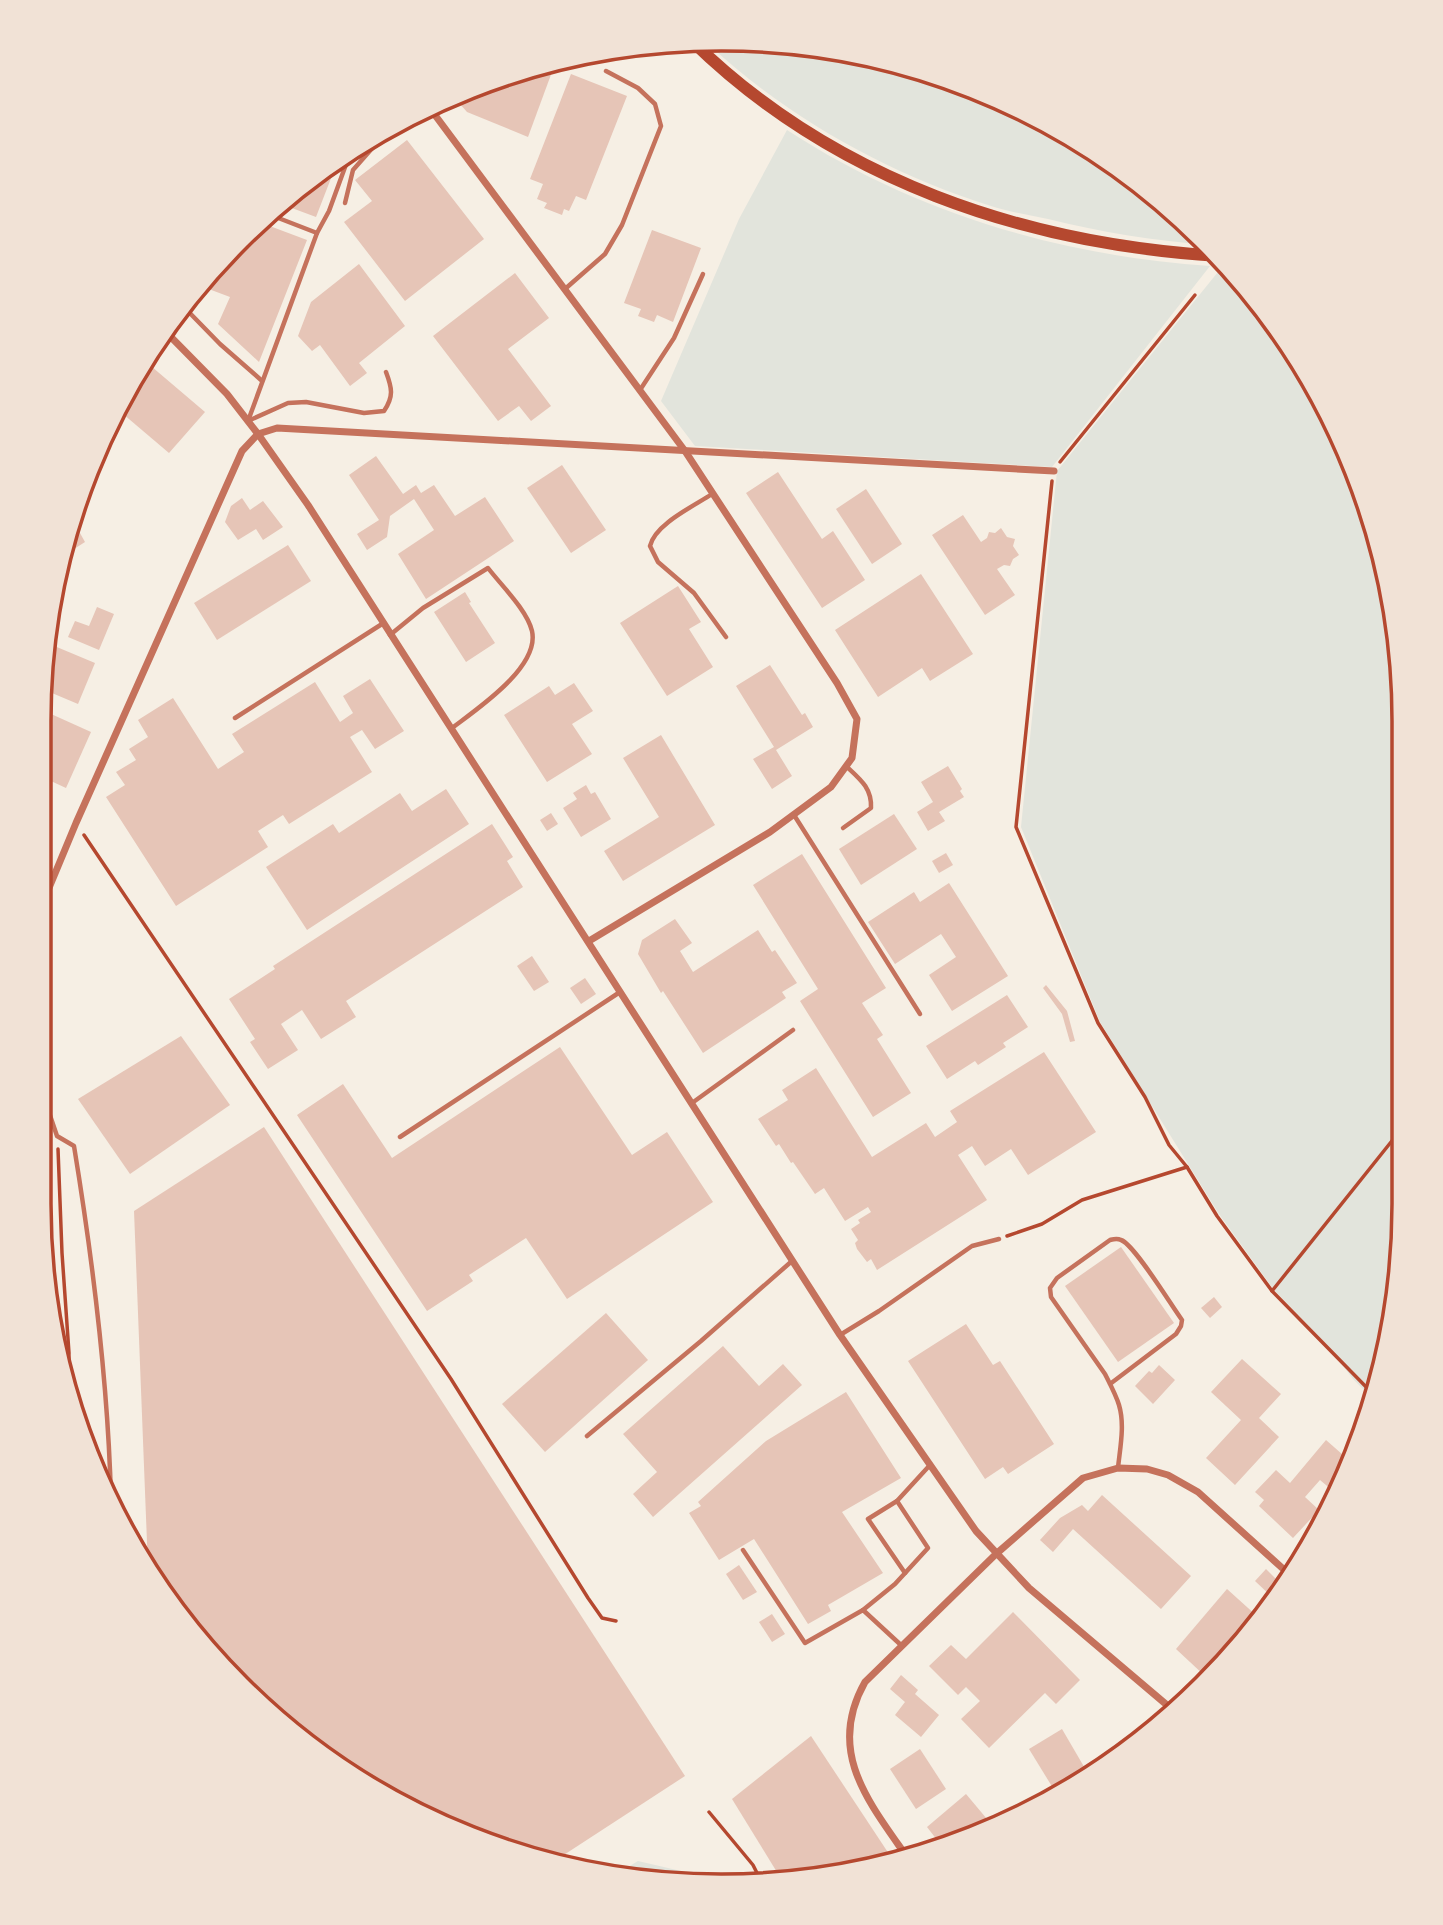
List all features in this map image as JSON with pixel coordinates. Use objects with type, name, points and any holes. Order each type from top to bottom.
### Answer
[{"type":"main road","points":[[704,51],[754,96],[796,125],[873,169],[933,195],[989,216],[1051,234],[1116,246],[1203,254]]},
{"type":"street","points":[[435,115],[685,451],[837,683],[857,719],[852,758],[831,787],[770,832],[589,941]]},
{"type":"street","points":[[172,338],[227,394],[308,505],[840,1335],[976,1531],[1029,1588],[1167,1705]]},
{"type":"street","points":[[51,883],[242,451],[258,434],[277,428],[1054,471]]},
{"type":"street","points":[[902,1849],[867,1799],[850,1757],[850,1732],[855,1699],[865,1682],[996,1554],[1083,1478],[1118,1468],[1147,1469],[1168,1475],[1198,1492],[1283,1569]]},
{"type":"lane","points":[[565,289],[605,254],[622,225],[661,126],[655,104],[638,88],[606,71]]},
{"type":"lane","points":[[345,202],[353,170],[370,151]]},
{"type":"lane","points":[[247,422],[317,233],[329,211],[345,167]]},
{"type":"lane","points":[[278,218],[317,233]]},
{"type":"lane","points":[[640,390],[674,338],[703,274]]},
{"type":"lane","points":[[189,313],[261,380]]},
{"type":"lane","points":[[247,422],[288,403],[306,402],[364,414],[384,411],[390,402],[392,389],[386,372]]},
{"type":"lane","points":[[713,494],[676,516],[652,538],[650,546],[658,562],[694,593],[726,637]]},
{"type":"lane","points":[[390,635],[423,608],[488,568],[526,616],[533,632],[531,649],[526,659],[498,693],[451,729]]},
{"type":"lane","points":[[235,718],[382,624]]},
{"type":"lane","points":[[843,828],[871,808],[872,797],[867,786],[846,766]]},
{"type":"lane","points":[[794,815],[920,1014]]},
{"type":"lane","points":[[400,1137],[621,992]]},
{"type":"lane","points":[[692,1103],[793,1030]]},
{"type":"lane","points":[[51,1118],[57,1136],[74,1146],[87,1224],[109,1423],[110,1479]]},
{"type":"lane","points":[[840,1335],[972,1246],[999,1239]]},
{"type":"lane","points":[[1110,1384],[1176,1334],[1182,1320],[1136,1254],[1124,1240],[1118,1239],[1110,1240],[1057,1278],[1050,1287],[1051,1297],[1105,1374],[1119,1405],[1122,1421],[1118,1468]]},
{"type":"lane","points":[[587,1436],[701,1341],[792,1260]]},
{"type":"lane","points":[[905,1573],[867,1519],[897,1501],[930,1465]]},
{"type":"lane","points":[[743,1550],[806,1643],[863,1610],[905,1573],[928,1548],[897,1501]]},
{"type":"lane","points":[[863,1610],[902,1646]]},
{"type":"path","points":[[1195,295],[1054,471],[1016,827],[1098,1023],[1145,1097],[1169,1145],[1272,1291],[1366,1387]]},
{"type":"path","points":[[76,823],[451,1379],[588,1598],[602,1618],[616,1621]]},
{"type":"path","points":[[57,1136],[69,1355]]},
{"type":"path","points":[[1272,1291],[1392,1141]]},
{"type":"path","points":[[999,1239],[1042,1224],[1082,1200],[1187,1167]]},
{"type":"path","points":[[709,1812],[757,1873]]},
{"type":"shaded area","points":[[716,51],[809,56],[937,86],[1018,120],[1057,141],[1130,189],[1192,243],[1088,228],[1012,212],[952,193],[875,159],[838,139],[802,117]]},
{"type":"shaded area","points":[[787,130],[835,159],[885,184],[989,225],[1098,252],[1210,266],[1052,467],[695,446],[661,401],[739,219]]},
{"type":"shaded area","points":[[1219,271],[1254,313],[1302,386],[1323,425],[1357,506],[1387,634],[1392,722],[1391,1247],[1387,1291],[1365,1391],[1326,1344],[1274,1290],[1219,1214],[1100,1022],[1021,827],[1057,471]]},
{"type":"shaded area","points":[[638,1861],[691,1873],[678,1873],[627,1868]]},
{"type":"building","points":[[552,73],[528,137],[467,112],[460,104],[506,86]]},
{"type":"building","points":[[571,74],[627,96],[586,200],[576,196],[569,211],[564,209],[562,215],[544,208],[547,203],[537,199],[543,184],[530,179]]},
{"type":"building","points":[[407,140],[484,239],[405,301],[344,222],[372,201],[355,180]]},
{"type":"building","points":[[332,176],[316,217],[291,208]]},
{"type":"building","points":[[269,226],[307,240],[259,362],[218,324],[230,297],[209,289]]},
{"type":"building","points":[[652,230],[701,248],[673,322],[657,315],[654,322],[638,316],[641,309],[624,303]]},
{"type":"building","points":[[359,264],[405,326],[359,363],[367,373],[350,386],[320,345],[312,351],[298,336],[311,302]]},
{"type":"building","points":[[515,273],[549,318],[508,349],[551,406],[531,421],[519,406],[498,421],[433,336]]},
{"type":"building","points":[[153,367],[205,412],[169,453],[125,416]]},
{"type":"building","points":[[376,456],[403,494],[416,485],[421,493],[434,485],[455,516],[485,497],[514,541],[426,599],[398,554],[434,530],[414,499],[390,516],[387,537],[367,550],[357,534],[379,520],[349,475]]},
{"type":"building","points":[[562,465],[606,530],[571,553],[527,488]]},
{"type":"building","points":[[778,472],[822,539],[833,531],[865,580],[822,608],[746,493]]},
{"type":"building","points":[[866,489],[902,544],[872,564],[836,509]]},
{"type":"building","points":[[242,498],[250,510],[263,501],[283,527],[263,540],[256,529],[238,540],[225,522],[231,506]]},
{"type":"building","points":[[963,515],[981,542],[987,538],[989,532],[995,533],[1001,528],[1007,537],[1015,539],[1013,546],[1019,555],[1013,559],[1010,566],[1004,565],[997,569],[1015,595],[985,615],[932,535]]},
{"type":"building","points":[[79,531],[85,542],[74,549]]},
{"type":"building","points":[[288,545],[311,581],[217,640],[194,603]]},
{"type":"building","points":[[921,574],[973,654],[930,681],[922,668],[878,697],[835,630]]},
{"type":"building","points":[[678,586],[701,622],[689,629],[713,667],[667,696],[620,623]]},
{"type":"building","points":[[465,592],[471,602],[469,603],[495,643],[466,662],[434,612]]},
{"type":"building","points":[[97,607],[114,614],[99,650],[68,637],[75,621],[89,626]]},
{"type":"building","points":[[55,646],[95,663],[78,704],[52,693]]},
{"type":"building","points":[[770,665],[802,715],[805,713],[813,727],[776,750],[792,776],[772,789],[753,759],[774,747],[736,686]]},
{"type":"building","points":[[370,679],[404,731],[375,749],[362,730],[350,737],[372,772],[289,824],[283,815],[258,831],[268,847],[176,906],[106,797],[125,785],[116,772],[136,760],[129,749],[148,737],[138,720],[173,698],[218,769],[244,752],[232,734],[315,682],[340,722],[353,713],[343,696]]},
{"type":"building","points":[[574,683],[593,711],[572,724],[592,754],[547,782],[504,715],[549,686],[555,695]]},
{"type":"building","points":[[51,714],[91,732],[66,788],[51,781]]},
{"type":"building","points":[[661,735],[715,825],[623,881],[604,851],[659,817],[623,758]]},
{"type":"building","points":[[948,766],[964,797],[939,812],[945,821],[928,831],[917,812],[933,802],[921,782]]},
{"type":"building","points":[[586,785],[591,794],[595,792],[611,819],[581,837],[563,808],[577,799],[573,793]]},
{"type":"building","points":[[446,789],[469,824],[307,930],[266,867],[333,824],[339,833],[400,793],[412,811]]},
{"type":"building","points":[[551,813],[558,824],[547,831],[540,820]]},
{"type":"building","points":[[894,814],[917,849],[861,885],[839,849]]},
{"type":"building","points":[[492,824],[513,857],[507,861],[523,887],[346,1001],[356,1017],[321,1039],[302,1010],[281,1024],[298,1050],[268,1069],[250,1042],[255,1039],[229,999],[275,969],[273,966]]},
{"type":"building","points":[[946,853],[953,865],[939,873],[932,861]]},
{"type":"building","points":[[802,854],[886,988],[862,1003],[883,1035],[877,1039],[911,1093],[873,1117],[800,1001],[818,989],[753,885]]},
{"type":"building","points":[[949,883],[1008,976],[952,1011],[929,975],[956,957],[941,934],[895,964],[868,922],[914,892],[920,902]]},
{"type":"building","points":[[675,919],[692,943],[680,951],[693,972],[758,930],[797,983],[782,992],[786,998],[703,1053],[663,991],[661,993],[638,954],[642,940]]},
{"type":"building","points":[[532,956],[549,982],[534,991],[517,966]]},
{"type":"building","points":[[585,978],[596,994],[581,1004],[570,988]]},
{"type":"building","points":[[1046,985],[1067,1011],[1075,1041],[1070,1042],[1062,1014],[1043,988]]},
{"type":"building","points":[[1007,995],[1028,1027],[1003,1043],[1006,1047],[978,1065],[975,1061],[947,1079],[926,1046]]},
{"type":"building","points":[[181,1036],[230,1105],[130,1174],[78,1099]]},
{"type":"building","points":[[560,1047],[632,1155],[667,1132],[713,1202],[567,1299],[526,1238],[469,1275],[473,1281],[427,1311],[297,1115],[343,1084],[392,1158]]},
{"type":"building","points":[[1044,1052],[1096,1132],[1028,1175],[1011,1149],[985,1166],[972,1146],[958,1155],[987,1200],[877,1270],[871,1259],[867,1262],[857,1249],[855,1243],[858,1240],[851,1229],[860,1223],[858,1220],[871,1212],[868,1207],[845,1221],[824,1188],[815,1194],[758,1119],[788,1100],[782,1090],[816,1068],[872,1157],[926,1123],[935,1137],[957,1122],[950,1111]]},
{"type":"building","points":[[264,1127],[685,1776],[564,1855],[506,1839],[465,1823],[386,1784],[313,1736],[247,1678],[189,1612],[147,1549],[134,1211]]},
{"type":"building","points":[[1121,1247],[1174,1323],[1118,1362],[1065,1286]]},
{"type":"building","points":[[1214,1297],[1222,1307],[1210,1318],[1201,1308]]},
{"type":"building","points":[[606,1313],[648,1360],[545,1452],[502,1404]]},
{"type":"building","points":[[966,1324],[993,1365],[1000,1361],[1054,1444],[1008,1474],[1003,1467],[985,1479],[908,1361]]},
{"type":"building","points":[[723,1346],[759,1386],[783,1364],[802,1385],[653,1517],[633,1494],[657,1472],[623,1434]]},
{"type":"building","points":[[1242,1359],[1281,1394],[1259,1418],[1279,1437],[1235,1485],[1206,1458],[1241,1420],[1211,1392]]},
{"type":"building","points":[[1159,1365],[1175,1380],[1153,1404],[1135,1386]]},
{"type":"building","points":[[846,1392],[901,1478],[842,1512],[883,1573],[828,1605],[831,1611],[808,1624],[754,1539],[719,1560],[689,1513],[701,1506],[698,1502],[766,1441]]},
{"type":"building","points":[[1326,1440],[1343,1455],[1329,1487],[1320,1480],[1305,1497],[1318,1509],[1293,1538],[1259,1506],[1264,1500],[1255,1492],[1276,1470],[1290,1483]]},
{"type":"building","points":[[1102,1495],[1191,1576],[1161,1609],[1073,1529],[1053,1552],[1040,1540],[1060,1518],[1082,1505],[1088,1511]]},
{"type":"building","points":[[739,1565],[757,1592],[743,1600],[726,1574]]},
{"type":"building","points":[[1266,1569],[1277,1580],[1267,1593],[1255,1581]]},
{"type":"building","points":[[1227,1589],[1253,1613],[1201,1672],[1176,1649]]},
{"type":"building","points":[[1013,1612],[1080,1680],[1056,1704],[1045,1693],[989,1748],[961,1719],[980,1701],[966,1687],[958,1695],[929,1666],[951,1645],[966,1659]]},
{"type":"building","points":[[772,1614],[785,1634],[772,1642],[759,1622]]},
{"type":"building","points":[[901,1675],[918,1690],[915,1694],[939,1715],[921,1737],[895,1715],[905,1702],[890,1689]]},
{"type":"building","points":[[1062,1729],[1084,1767],[1052,1787],[1029,1749]]},
{"type":"building","points":[[811,1736],[888,1853],[809,1869],[777,1872],[732,1799]]},
{"type":"building","points":[[920,1749],[946,1789],[916,1809],[890,1769]]},
{"type":"building","points":[[966,1794],[987,1819],[936,1839],[927,1827]]}]
